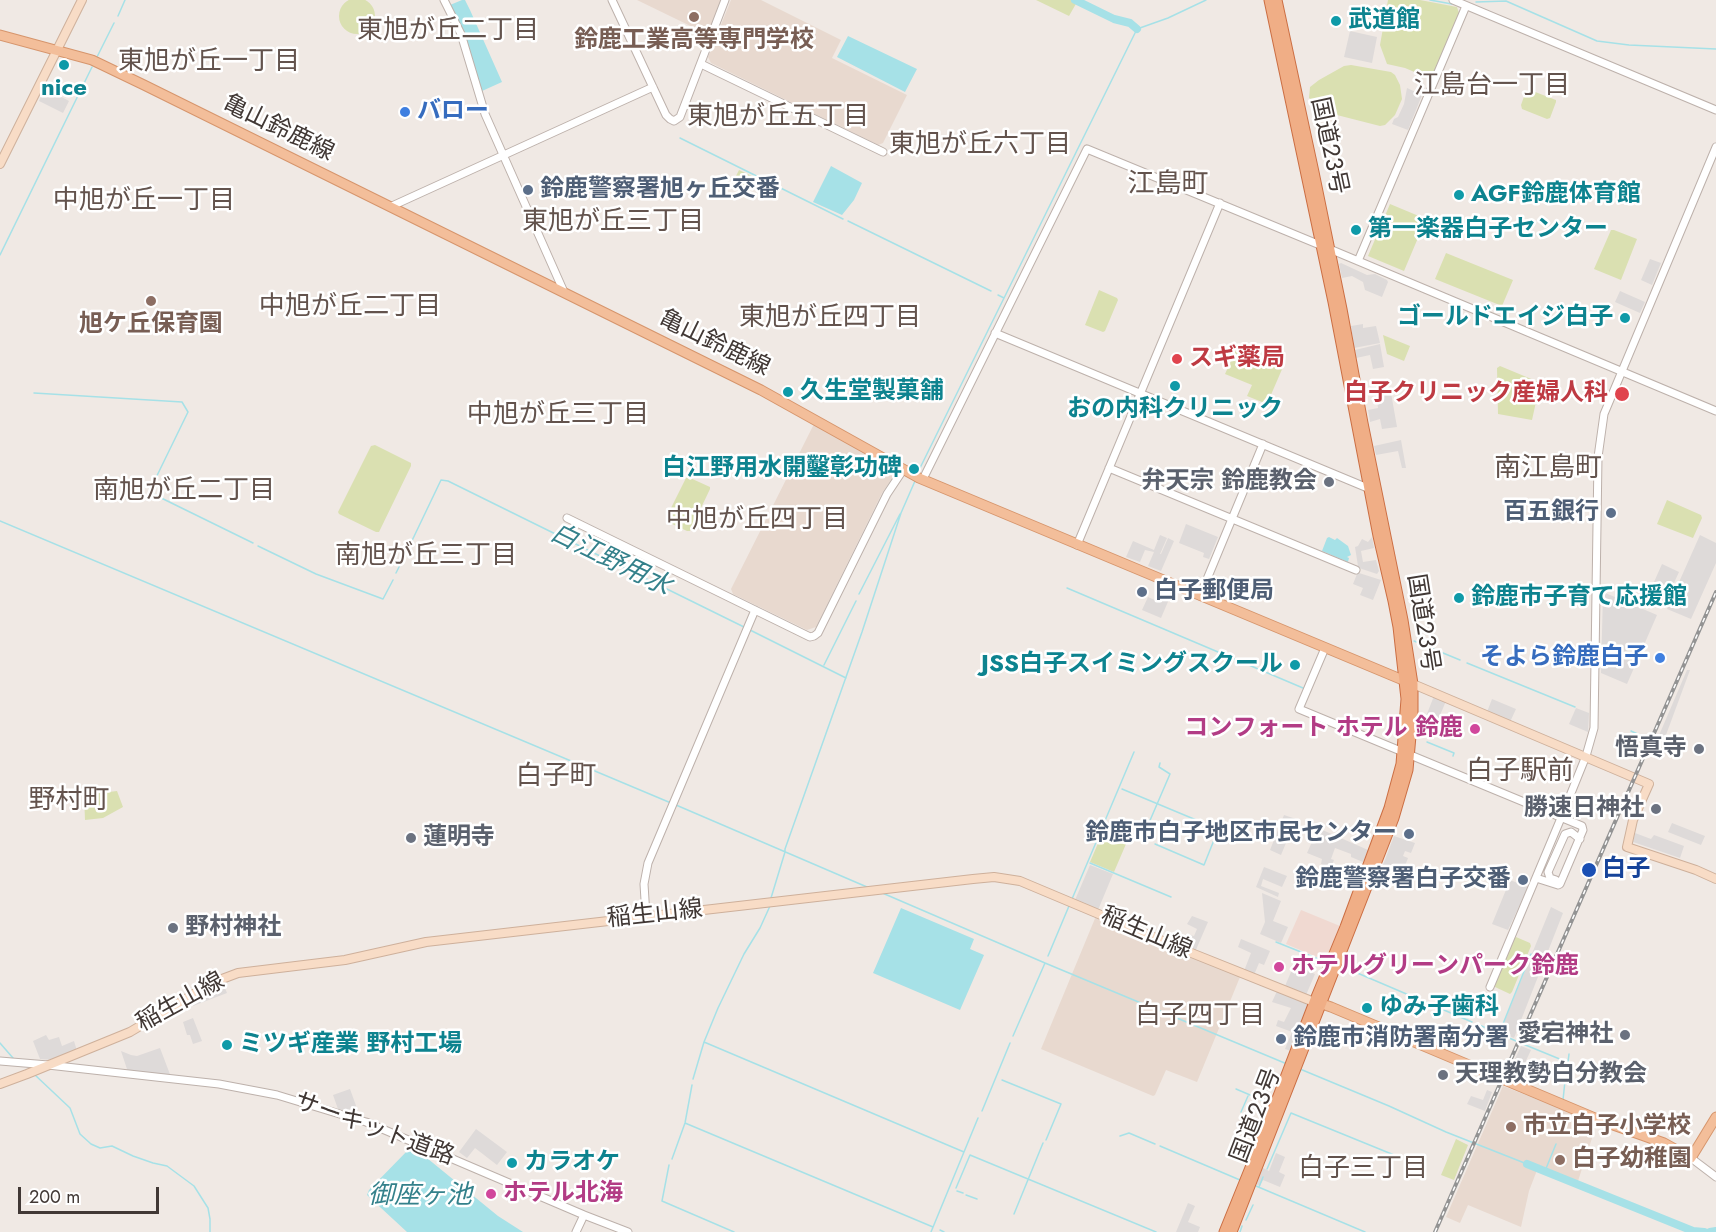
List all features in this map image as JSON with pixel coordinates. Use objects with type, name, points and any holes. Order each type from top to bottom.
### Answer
[{"type":"highway","name":"国道23号","points":[[1224,1232],[1394,818],[1403,790],[1413,713],[1408,683],[1406,634],[1373,490],[1324,247],[1269,0]]},
{"type":"highway","name":"国道23号","points":[[1276,0],[1314,172],[1324,247]]},
{"type":"highway","name":"国道23号","points":[[1232,1232],[1293,1066]]},
{"type":"main road","points":[[0,164],[82,0]]},
{"type":"main road","name":"亀山鈴鹿線","points":[[0,35],[92,60],[761,390],[903,470],[1408,683]]},
{"type":"main road","points":[[1408,683],[1650,784],[1633,820],[1627,847],[1716,879]]},
{"type":"main road","name":"稲生山線","points":[[0,1084],[130,1032],[214,982],[238,973],[345,960],[426,942],[994,877],[1020,881],[1318,1003]]},
{"type":"main road","points":[[1318,1003],[1602,1121],[1665,1143],[1691,1158],[1716,1117]]},
{"type":"street","points":[[444,0],[461,34],[485,114],[564,292]]},
{"type":"street","points":[[612,0],[668,118],[671,120],[680,117],[725,0]]},
{"type":"street","points":[[1454,0],[1716,110]]},
{"type":"street","points":[[1358,261],[1466,6]]},
{"type":"street","points":[[701,64],[883,152]]},
{"type":"street","points":[[392,206],[653,87]]},
{"type":"street","points":[[1490,987],[1586,756],[1594,728],[1599,442],[1607,407],[1716,147]]},
{"type":"street","points":[[923,479],[1088,149],[1716,411]]},
{"type":"street","points":[[1077,544],[1220,204]]},
{"type":"street","points":[[996,333],[1373,490]]},
{"type":"street","points":[[1200,596],[1263,444]]},
{"type":"street","points":[[1109,468],[1356,570]]},
{"type":"street","points":[[567,518],[810,637],[817,635],[886,494],[903,470]]},
{"type":"street","points":[[646,916],[645,873],[755,610]]},
{"type":"street","points":[[1325,648],[1299,709],[1582,826],[1580,839],[1560,884],[1536,878]]},
{"type":"street","points":[[1563,879],[1554,880],[1548,872],[1566,833],[1571,832],[1580,839]]},
{"type":"street","name":"サーキット道路","points":[[0,1061],[230,1086],[295,1100],[366,1122],[628,1232]]},
{"type":"street","points":[[1691,1158],[1716,1177]]},
{"type":"street","points":[[576,1232],[584,1215]]},
{"type":"shaded area","name":"鈴鹿工業高等専門学校","points":[[637,0],[722,0],[709,35]]},
{"type":"shaded area","points":[[731,0],[761,0],[841,40],[832,58],[907,95],[883,143],[878,145],[711,63],[708,57]]},
{"type":"shaded area","points":[[1350,31],[1377,37],[1372,63],[1344,57]]},
{"type":"shaded area","points":[[45,88],[69,101],[63,113],[39,101]]},
{"type":"shaded area","points":[[1407,88],[1422,95],[1408,130],[1392,124],[1404,104]]},
{"type":"shaded area","points":[[1650,259],[1661,263],[1652,285],[1641,280]]},
{"type":"shaded area","points":[[1339,264],[1367,275],[1375,274],[1387,280],[1382,297],[1365,290],[1363,282],[1352,276],[1342,278]]},
{"type":"shaded area","points":[[1620,291],[1645,302],[1640,313],[1615,302]]},
{"type":"shaded area","points":[[1363,324],[1363,328],[1376,326],[1380,343],[1354,348],[1351,326]]},
{"type":"shaded area","points":[[1380,344],[1384,367],[1373,369],[1370,355],[1356,358],[1355,350]]},
{"type":"shaded area","points":[[1391,393],[1397,427],[1382,429],[1380,419],[1370,422],[1368,410],[1378,408],[1379,395]]},
{"type":"shaded area","points":[[814,424],[895,470],[895,474],[882,493],[816,627],[807,630],[733,594],[731,589]]},
{"type":"shaded area","points":[[1401,440],[1406,468],[1402,468],[1398,451],[1376,455],[1374,446]]},
{"type":"shaded area","points":[[1186,524],[1218,537],[1209,559],[1203,557],[1204,553],[1179,543]]},
{"type":"shaded area","points":[[1160,535],[1167,538],[1160,554],[1168,538],[1174,541],[1161,571],[1148,566],[1154,552],[1145,550],[1140,562],[1126,557],[1133,541],[1154,550]]},
{"type":"shaded area","points":[[1700,535],[1716,543],[1716,563],[1691,619],[1667,609]]},
{"type":"shaded area","points":[[1372,537],[1374,548],[1361,551],[1363,562],[1376,560],[1379,571],[1377,574],[1359,568],[1355,547],[1362,539],[1368,542]]},
{"type":"shaded area","points":[[1662,564],[1679,572],[1663,607],[1646,600]]},
{"type":"shaded area","points":[[1359,573],[1381,580],[1373,600],[1360,595],[1363,588],[1353,584]]},
{"type":"shaded area","points":[[1165,587],[1173,590],[1161,618],[1142,610],[1148,597],[1159,602]]},
{"type":"shaded area","points":[[1603,592],[1657,615],[1627,684],[1601,673]]},
{"type":"shaded area","points":[[1687,670],[1690,670],[1663,743],[1657,740]]},
{"type":"shaded area","points":[[1434,696],[1446,701],[1430,739],[1419,734]]},
{"type":"shaded area","points":[[1492,699],[1516,709],[1510,722],[1487,712]]},
{"type":"shaded area","points":[[1576,708],[1589,713],[1588,732],[1569,724]]},
{"type":"shaded area","points":[[1284,815],[1296,819],[1281,855],[1270,850]]},
{"type":"shaded area","points":[[1672,823],[1705,836],[1701,845],[1668,832]]},
{"type":"shaded area","points":[[1318,828],[1368,850],[1363,862],[1335,848],[1331,859],[1334,860],[1328,874],[1322,872],[1324,866],[1321,864],[1322,859],[1307,853]]},
{"type":"shaded area","points":[[1635,833],[1651,839],[1654,835],[1684,846],[1680,858],[1633,842]]},
{"type":"shaded area","points":[[1394,836],[1415,843],[1411,853],[1405,851],[1403,856],[1408,858],[1398,884],[1395,885],[1378,878]]},
{"type":"shaded area","points":[[1090,865],[1113,874],[1098,910],[1075,900]]},
{"type":"shaded area","points":[[1264,867],[1287,876],[1282,887],[1263,879],[1261,886],[1279,893],[1278,897],[1256,887]]},
{"type":"shaded area","points":[[1510,880],[1528,887],[1508,930],[1492,924]]},
{"type":"shaded area","points":[[1262,893],[1281,901],[1273,921],[1288,927],[1281,943],[1260,934],[1265,922]]},
{"type":"shaded area","points":[[1551,907],[1563,913],[1514,1038],[1500,1032]]},
{"type":"shaded area","points":[[1301,910],[1340,926],[1324,960],[1286,944]]},
{"type":"shaded area","points":[[1096,916],[1240,977],[1197,1082],[1166,1070],[1153,1096],[1041,1049]]},
{"type":"shaded area","points":[[1192,916],[1208,922],[1195,952],[1185,948],[1190,935],[1194,936],[1197,929],[1187,924]]},
{"type":"shaded area","points":[[1241,939],[1270,951],[1264,965],[1259,963],[1254,975],[1244,971],[1251,953],[1238,947]]},
{"type":"shaded area","points":[[1294,965],[1315,974],[1306,995],[1285,986]]},
{"type":"shaded area","points":[[222,981],[227,993],[193,1006],[192,998]]},
{"type":"shaded area","points":[[1277,991],[1306,1003],[1309,1008],[1291,1051],[1285,1049],[1292,1032],[1276,1026],[1278,1020],[1284,1022],[1291,1008],[1272,1002]]},
{"type":"shaded area","points":[[193,1018],[202,1041],[193,1044],[183,1022]]},
{"type":"shaded area","points":[[46,1035],[49,1040],[59,1037],[62,1046],[74,1041],[77,1051],[52,1060],[40,1059],[33,1041]]},
{"type":"shaded area","points":[[1521,1046],[1531,1050],[1516,1082],[1507,1076]]},
{"type":"shaded area","points":[[160,1048],[171,1077],[128,1072],[121,1051],[137,1056]]},
{"type":"shaded area","points":[[1503,1086],[1597,1123],[1578,1181],[1539,1165],[1529,1191],[1521,1227],[1468,1205],[1460,1223],[1446,1217]]},
{"type":"shaded area","points":[[350,1089],[359,1114],[338,1109],[333,1095]]},
{"type":"shaded area","points":[[1487,1090],[1492,1092],[1485,1111],[1467,1104],[1471,1096],[1483,1100]]},
{"type":"shaded area","points":[[476,1129],[507,1152],[497,1165],[475,1148],[467,1158],[459,1152]]},
{"type":"shaded area","points":[[1276,1153],[1285,1157],[1279,1172],[1285,1175],[1280,1187],[1263,1180],[1260,1186],[1256,1184],[1263,1168],[1269,1171]]},
{"type":"shaded area","points":[[1188,1203],[1195,1206],[1188,1222],[1200,1227],[1198,1232],[1176,1232]]},
{"type":"green space","points":[[357,-2],[370,3],[375,16],[370,29],[357,34],[344,29],[339,16],[344,3]]},
{"type":"green space","points":[[1036,0],[1072,0],[1077,2],[1069,16]]},
{"type":"green space","points":[[1388,0],[1420,0],[1457,7],[1459,13],[1431,79],[1405,68],[1387,64],[1380,45]]},
{"type":"green space","points":[[1351,65],[1391,72],[1395,75],[1400,85],[1402,99],[1395,115],[1385,125],[1380,126],[1329,113],[1309,98],[1310,87],[1344,66]]},
{"type":"green space","points":[[1530,90],[1556,100],[1550,118],[1547,119],[1522,109],[1521,105],[1526,91]]},
{"type":"green space","points":[[739,170],[754,177],[746,193],[731,186]]},
{"type":"green space","points":[[1390,204],[1426,219],[1404,271],[1368,256]]},
{"type":"green space","points":[[1611,230],[1637,239],[1621,280],[1594,269]]},
{"type":"green space","points":[[1446,253],[1513,280],[1502,306],[1435,279]]},
{"type":"green space","points":[[1099,290],[1118,300],[1103,332],[1085,325]]},
{"type":"green space","points":[[1383,335],[1410,346],[1404,361],[1387,354]]},
{"type":"green space","points":[[1237,348],[1283,367],[1267,404],[1247,396],[1252,385],[1225,374]]},
{"type":"green space","points":[[1500,366],[1541,383],[1532,420],[1498,414],[1497,368]]},
{"type":"green space","points":[[375,445],[411,463],[379,532],[338,512],[371,446]]},
{"type":"green space","points":[[688,477],[710,487],[690,531],[668,522],[666,518]]},
{"type":"green space","points":[[1667,500],[1701,515],[1702,518],[1693,538],[1657,524]]},
{"type":"green space","points":[[117,791],[123,807],[103,818],[85,820],[84,795]]},
{"type":"green space","points":[[1105,827],[1129,837],[1114,872],[1090,862]]},
{"type":"green space","points":[[1516,937],[1530,943],[1531,946],[1510,994],[1493,985],[1513,939]]},
{"type":"green space","points":[[1456,1139],[1468,1145],[1454,1180],[1441,1175]]},
{"type":"water","points":[[465,0],[470,10],[502,82],[482,91],[466,39],[450,5]]},
{"type":"water","points":[[848,36],[917,69],[905,92],[837,57]]},
{"type":"water","points":[[831,166],[862,183],[854,200],[842,215],[813,202]]},
{"type":"water","points":[[1329,537],[1335,540],[1337,538],[1348,546],[1351,555],[1347,557],[1348,562],[1322,551]]},
{"type":"water","points":[[901,908],[974,939],[970,949],[984,955],[960,1010],[873,973]]},
{"type":"water","name":"御座ヶ池","points":[[409,1149],[422,1154],[498,1216],[523,1232],[407,1232],[367,1195],[369,1190]]},
{"type":"waterway","name":"白江野用水","points":[[118,16],[125,0]]},
{"type":"waterway","name":"白江野用水","points":[[1075,0],[1114,19],[1130,23],[1137,29]]},
{"type":"waterway","points":[[918,472],[1137,29],[1168,18],[1206,0]]},
{"type":"waterway","points":[[1430,0],[1452,4]]},
{"type":"waterway","name":"白江野用水","points":[[1476,2],[1506,1],[1597,41],[1629,45],[1716,49]]},
{"type":"waterway","name":"白江野用水","points":[[97,57],[114,23]]},
{"type":"waterway","name":"白江野用水","points":[[0,255],[92,67]]},
{"type":"waterway","points":[[680,138],[843,219]]},
{"type":"waterway","points":[[848,221],[991,291]]},
{"type":"waterway","points":[[998,295],[1004,298]]},
{"type":"waterway","name":"白江野用水","points":[[34,393],[182,402],[188,412],[149,492],[253,543]]},
{"type":"waterway","name":"白江野用水","points":[[408,549],[441,480],[448,481],[746,628]]},
{"type":"waterway","points":[[771,898],[785,849],[862,632],[901,513],[915,481]]},
{"type":"waterway","points":[[859,594],[900,514]]},
{"type":"waterway","points":[[0,521],[671,803]]},
{"type":"waterway","name":"白江野用水","points":[[258,546],[316,574],[383,599],[393,580]]},
{"type":"waterway","name":"白江野用水","points":[[396,573],[405,555]]},
{"type":"waterway","points":[[1067,588],[1303,688]]},
{"type":"waterway","points":[[824,665],[856,601]]},
{"type":"waterway","name":"白江野用水","points":[[750,630],[846,678]]},
{"type":"waterway","points":[[1414,641],[1460,660]]},
{"type":"waterway","points":[[1467,663],[1575,707]]},
{"type":"waterway","points":[[1631,731],[1644,737]]},
{"type":"waterway","points":[[1427,742],[1454,753],[1453,756]]},
{"type":"waterway","points":[[1104,823],[1134,752]]},
{"type":"waterway","points":[[1106,824],[1142,839],[1170,774],[1159,767],[1160,763]]},
{"type":"waterway","points":[[1122,789],[1225,832]]},
{"type":"waterway","points":[[676,805],[867,887]]},
{"type":"waterway","points":[[1072,899],[1103,826]]},
{"type":"waterway","points":[[1155,844],[1204,865],[1218,830]]},
{"type":"waterway","points":[[1090,863],[1171,897]]},
{"type":"waterway","points":[[880,892],[1287,1064]]},
{"type":"waterway","points":[[693,1079],[704,1042],[718,1008],[770,906]]},
{"type":"waterway","points":[[1048,956],[1069,906]]},
{"type":"waterway","points":[[1276,942],[1321,960]]},
{"type":"waterway","points":[[1499,1034],[1531,954]]},
{"type":"waterway","points":[[1013,1036],[1045,963]]},
{"type":"waterway","points":[[1343,969],[1472,1022]]},
{"type":"waterway","points":[[1477,1024],[1516,1041]]},
{"type":"waterway","points":[[704,1042],[964,1152]]},
{"type":"waterway","points":[[0,1043],[13,1058]]},
{"type":"waterway","points":[[982,1111],[1010,1043]]},
{"type":"waterway","points":[[1523,1044],[1567,1062],[1563,1100]]},
{"type":"waterway","points":[[1568,1062],[1569,1054]]},
{"type":"waterway","points":[[1300,1069],[1527,1164]]},
{"type":"waterway","points":[[35,1075],[70,1108],[80,1134],[91,1144],[100,1148],[112,1146],[133,1156],[167,1166],[194,1186],[208,1208],[210,1232]]},
{"type":"waterway","points":[[1002,1080],[1061,1104],[1046,1140]]},
{"type":"waterway","points":[[672,1159],[685,1123],[692,1085]]},
{"type":"waterway","points":[[1236,1089],[1269,1103]]},
{"type":"waterway","points":[[1241,1112],[1248,1096]]},
{"type":"waterway","points":[[1267,1169],[1291,1113],[1399,1157]]},
{"type":"waterway","points":[[931,1232],[978,1118]]},
{"type":"waterway","points":[[685,1123],[933,1227]]},
{"type":"waterway","points":[[1120,1136],[1129,1133],[1155,1144]]},
{"type":"waterway","points":[[1014,1214],[1043,1143]]},
{"type":"waterway","points":[[1545,1171],[1556,1144]]},
{"type":"waterway","points":[[1160,1146],[1240,1180]]},
{"type":"waterway","points":[[956,1188],[970,1155],[1156,1232]]},
{"type":"waterway","points":[[1527,1164],[1693,1231],[1704,1232]]},
{"type":"waterway","points":[[669,1165],[662,1201],[734,1232]]},
{"type":"waterway","points":[[1259,1187],[1263,1177]]},
{"type":"waterway","points":[[1256,1186],[1365,1232]]},
{"type":"waterway","points":[[957,1191],[963,1193]]},
{"type":"waterway","points":[[966,1195],[977,1199]]},
{"type":"waterway","points":[[1246,1220],[1253,1205]]},
{"type":"waterway","points":[[1240,1232],[1242,1226]]},
{"type":"waterway","points":[[940,1230],[944,1232]]},
{"type":"waterway","points":[[1710,1232],[1716,1231]]},
{"type":"railway","points":[[1435,1232],[1716,592]]},
{"type":"place","name":"鈴鹿工業高等専門学校","points":[[694,17]]},
{"type":"place","name":"武道館","points":[[1336,21]]},
{"type":"place","name":"nice","points":[[64,65]]},
{"type":"place","name":"バロー","points":[[405,112]]},
{"type":"place","name":"鈴鹿警察署旭ヶ丘交番","points":[[528,190]]},
{"type":"place","name":"AGF鈴鹿体育館","points":[[1459,195]]},
{"type":"place","name":"第一楽器白子センター","points":[[1356,230]]},
{"type":"place","name":"旭ケ丘保育園","points":[[151,301]]},
{"type":"place","name":"ゴールドエイジ白子","points":[[1625,318]]},
{"type":"place","name":"スギ薬局","points":[[1177,359]]},
{"type":"place","name":"おの内科クリニック","points":[[1175,386]]},
{"type":"place","name":"久生堂製菓舗","points":[[788,392]]},
{"type":"place","name":"白子クリニック産婦人科","points":[[1622,394]]},
{"type":"place","name":"白江野用水開鑿彰功碑","points":[[914,469]]},
{"type":"place","name":"弁天宗 鈴鹿教会","points":[[1329,482]]},
{"type":"place","name":"百五銀行","points":[[1611,513]]},
{"type":"place","name":"白子郵便局","points":[[1142,592]]},
{"type":"place","name":"鈴鹿市子育て応援館","points":[[1459,598]]},
{"type":"place","name":"そよら鈴鹿白子","points":[[1660,658]]},
{"type":"place","name":"JSS白子スイミングスクール","points":[[1295,665]]},
{"type":"place","name":"コンフォート ホテル 鈴鹿","points":[[1475,729]]},
{"type":"place","name":"悟真寺","points":[[1699,749]]},
{"type":"place","name":"勝速日神社","points":[[1656,809]]},
{"type":"place","name":"鈴鹿市白子地区市民センター","points":[[1409,834]]},
{"type":"place","name":"蓮明寺","points":[[411,838]]},
{"type":"place","name":"白子","points":[[1589,870]]},
{"type":"place","name":"鈴鹿警察署白子交番","points":[[1523,880]]},
{"type":"place","name":"野村神社","points":[[173,928]]},
{"type":"place","name":"ホテルグリーンパーク鈴鹿","points":[[1279,967]]},
{"type":"place","name":"ゆみ子歯科","points":[[1367,1008]]},
{"type":"place","name":"愛宕神社","points":[[1625,1035]]},
{"type":"place","name":"鈴鹿市消防署南分署","points":[[1281,1039]]},
{"type":"place","name":"ミツギ産業 野村工場","points":[[227,1045]]},
{"type":"place","name":"天理教勢白分教会","points":[[1443,1075]]},
{"type":"place","name":"市立白子小学校","points":[[1511,1127]]},
{"type":"place","name":"白子幼稚園","points":[[1560,1160]]},
{"type":"place","name":"カラオケ","points":[[512,1163]]},
{"type":"place","name":"ホテル北海","points":[[491,1194]]},
{"type":"district","name":"東旭が丘二丁目","points":[[448,32]]},
{"type":"district","name":"東旭が丘一丁目","points":[[209,63]]},
{"type":"district","name":"江島台一丁目","points":[[1492,87]]},
{"type":"district","name":"東旭が丘五丁目","points":[[778,118]]},
{"type":"district","name":"東旭が丘六丁目","points":[[980,146]]},
{"type":"district","name":"江島町","points":[[1168,185]]},
{"type":"district","name":"中旭が丘一丁目","points":[[144,202]]},
{"type":"district","name":"東旭が丘三丁目","points":[[613,223]]},
{"type":"district","name":"中旭が丘二丁目","points":[[350,308]]},
{"type":"district","name":"東旭が丘四丁目","points":[[830,319]]},
{"type":"district","name":"中旭が丘三丁目","points":[[558,416]]},
{"type":"district","name":"南江島町","points":[[1548,469]]},
{"type":"district","name":"南旭が丘二丁目","points":[[184,492]]},
{"type":"district","name":"中旭が丘四丁目","points":[[757,521]]},
{"type":"district","name":"南旭が丘三丁目","points":[[426,557]]},
{"type":"district","name":"白子駅前","points":[[1520,772]]},
{"type":"district","name":"白子町","points":[[556,777]]},
{"type":"district","name":"野村町","points":[[69,801]]},
{"type":"district","name":"白子四丁目","points":[[1200,1017]]},
{"type":"district","name":"白子三丁目","points":[[1363,1170]]}]
